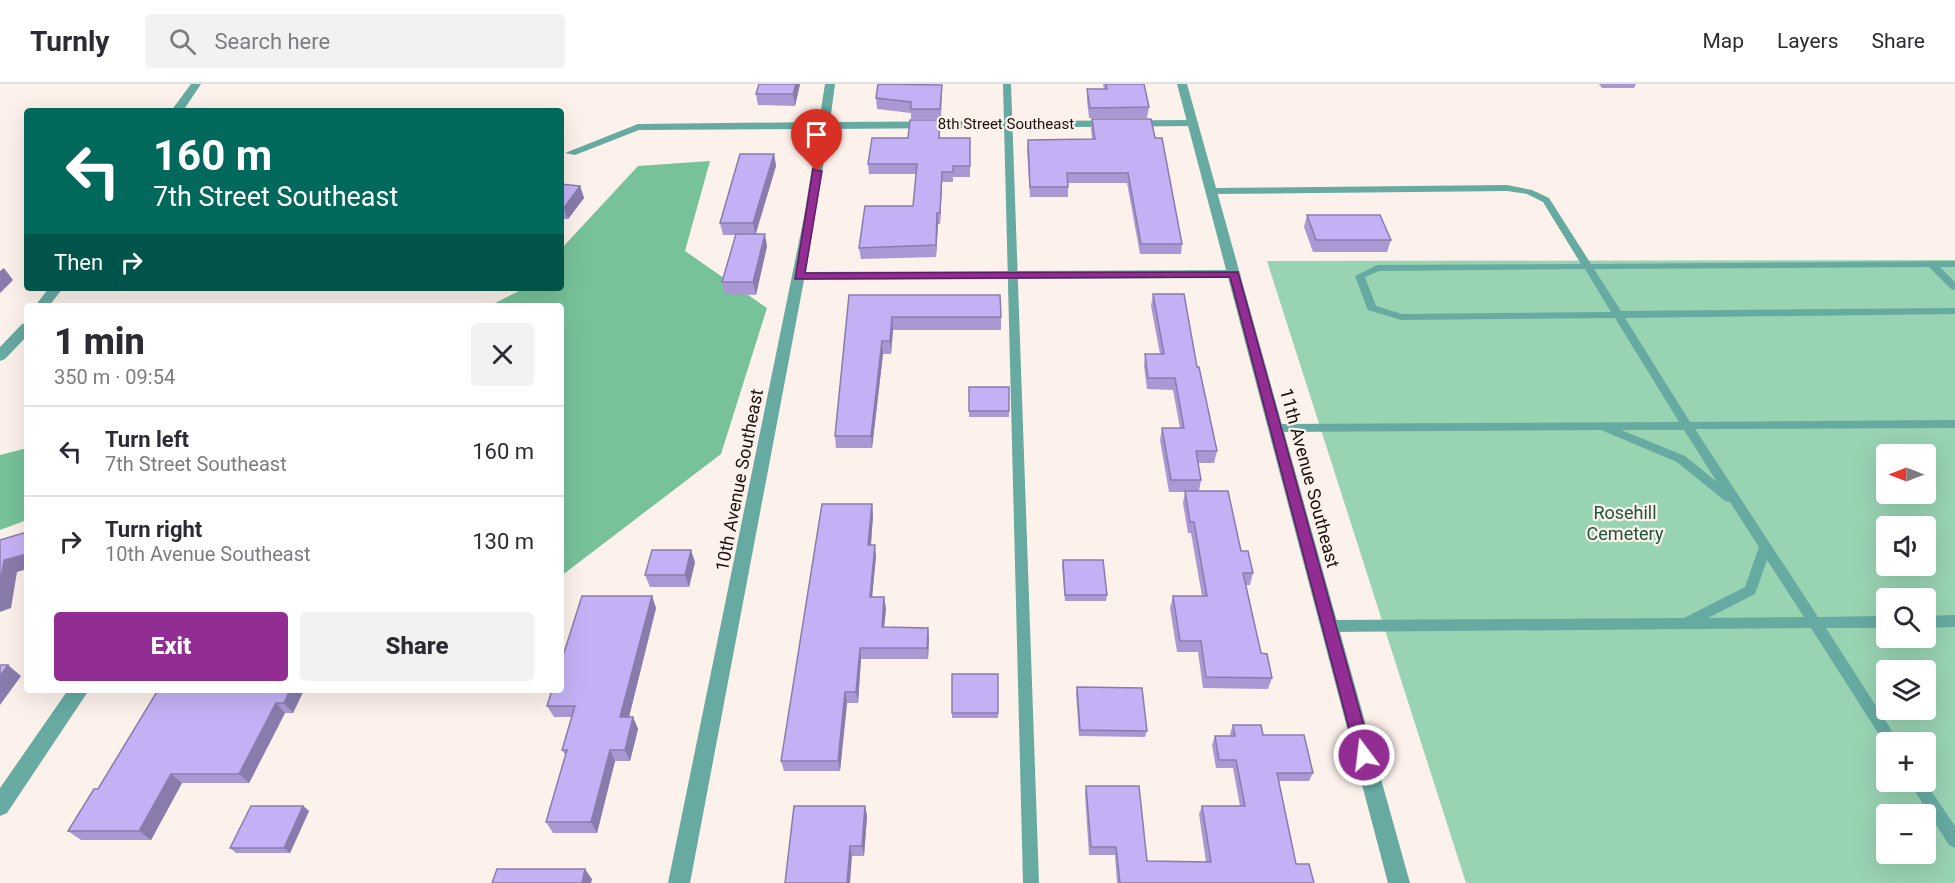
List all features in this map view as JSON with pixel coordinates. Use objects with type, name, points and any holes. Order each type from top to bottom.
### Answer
[{"type":"street","points":[[179,108],[196,84]]},
{"type":"street","name":"10th Avenue Southeast","points":[[679,883],[799,276],[830,84]]},
{"type":"street","name":"11th Avenue Southeast","points":[[1182,84],[1399,883]]},
{"type":"street","name":"8th Street Southeast","points":[[571,153],[638,127],[1193,123]]},
{"type":"street","points":[[799,276],[1234,274]]},
{"type":"street","points":[[44,303],[54,291]]},
{"type":"street","points":[[0,356],[24,331]]},
{"type":"street","points":[[0,806],[77,693]]},
{"type":"lane","points":[[1007,84],[1031,883]]},
{"type":"lane","points":[[1212,191],[1507,188],[1529,192],[1546,200],[1686,424],[1886,732]]},
{"type":"lane","points":[[1930,264],[1955,287]]},
{"type":"lane","points":[[1955,264],[1377,268],[1360,276],[1372,308],[1401,317],[1955,310]]},
{"type":"lane","points":[[1276,428],[1955,424]]},
{"type":"lane","points":[[1598,425],[1681,459],[1738,505]]},
{"type":"lane","points":[[1684,623],[1750,590],[1765,547]]},
{"type":"lane","points":[[1936,622],[1955,621]]},
{"type":"lane","points":[[1329,626],[1876,622]]},
{"type":"lane","points":[[1924,792],[1955,840]]},
{"type":"green space","points":[[710,161],[685,251],[767,308],[721,454],[564,574],[564,303],[495,303],[519,291],[564,291],[564,246],[638,166]]},
{"type":"green space","name":"Rosehill Cemetery","points":[[1955,260],[1955,883],[1466,883],[1267,261]]},
{"type":"green space","points":[[24,449],[24,521],[0,530],[0,455]]},
{"type":"building","points":[[759,84],[796,84],[793,94],[756,94]]},
{"type":"building","points":[[878,84],[942,85],[940,109],[911,109],[911,102],[876,98]]},
{"type":"building","points":[[1106,84],[1144,84],[1149,107],[1090,108],[1087,89],[1107,89]]},
{"type":"building","points":[[1092,119],[1151,119],[1155,138],[1162,138],[1182,244],[1141,244],[1128,173],[1067,173],[1068,187],[1030,187],[1028,140],[1095,139]]},
{"type":"building","points":[[910,120],[940,120],[939,138],[970,138],[970,166],[953,166],[953,172],[942,172],[936,245],[859,248],[865,206],[913,206],[917,164],[868,164],[872,138],[908,138]]},
{"type":"building","points":[[740,154],[774,154],[753,223],[720,223]]},
{"type":"building","points":[[564,184],[580,186],[564,208]]},
{"type":"building","points":[[1307,215],[1380,215],[1391,240],[1316,240]]},
{"type":"building","points":[[736,234],[765,234],[753,282],[722,282]]},
{"type":"building","points":[[1153,294],[1184,294],[1197,367],[1199,367],[1217,451],[1196,451],[1201,480],[1171,480],[1162,428],[1184,428],[1175,378],[1148,378],[1145,354],[1164,354]]},
{"type":"building","points":[[849,295],[1000,295],[1001,317],[892,317],[890,341],[882,341],[871,436],[835,436]]},
{"type":"building","points":[[969,387],[1009,387],[1009,411],[969,411]]},
{"type":"building","points":[[1185,491],[1228,491],[1241,551],[1248,551],[1253,573],[1243,573],[1261,653],[1267,654],[1272,678],[1206,677],[1201,641],[1180,641],[1173,596],[1207,596],[1194,522],[1190,522]]},
{"type":"building","points":[[822,504],[872,504],[868,545],[875,545],[870,597],[884,597],[882,627],[928,628],[927,648],[860,648],[856,692],[845,692],[838,761],[781,761]]},
{"type":"building","points":[[24,533],[24,555],[4,560],[0,585],[0,540]]},
{"type":"building","points":[[652,550],[691,550],[685,575],[645,575]]},
{"type":"building","points":[[1063,560],[1103,560],[1107,595],[1065,595]]},
{"type":"building","points":[[582,596],[652,596],[620,717],[633,717],[625,750],[610,750],[591,822],[546,822],[567,750],[562,750],[575,706],[547,706],[551,693],[564,693],[564,653]]},
{"type":"building","points":[[0,665],[8,665],[0,676]]},
{"type":"building","points":[[952,674],[998,674],[998,713],[952,713]]},
{"type":"building","points":[[1077,687],[1142,688],[1147,731],[1080,730]]},
{"type":"building","points":[[156,693],[289,693],[284,703],[276,703],[239,774],[171,774],[139,831],[68,831],[94,789],[98,789]]},
{"type":"building","points":[[1233,725],[1261,725],[1263,735],[1304,735],[1313,773],[1277,773],[1296,864],[1309,864],[1314,883],[1120,883],[1116,847],[1091,847],[1086,786],[1139,786],[1147,861],[1211,862],[1202,806],[1245,806],[1236,760],[1219,760],[1215,736],[1235,736]]},
{"type":"building","points":[[251,806],[303,806],[284,848],[230,848]]},
{"type":"building","points":[[794,806],[865,806],[862,846],[850,846],[847,883],[785,883]]},
{"type":"building","points":[[497,869],[585,869],[582,883],[492,883]]},
{"type":"route","points":[[817,171],[799,276],[1234,274],[1364,755]]}]
